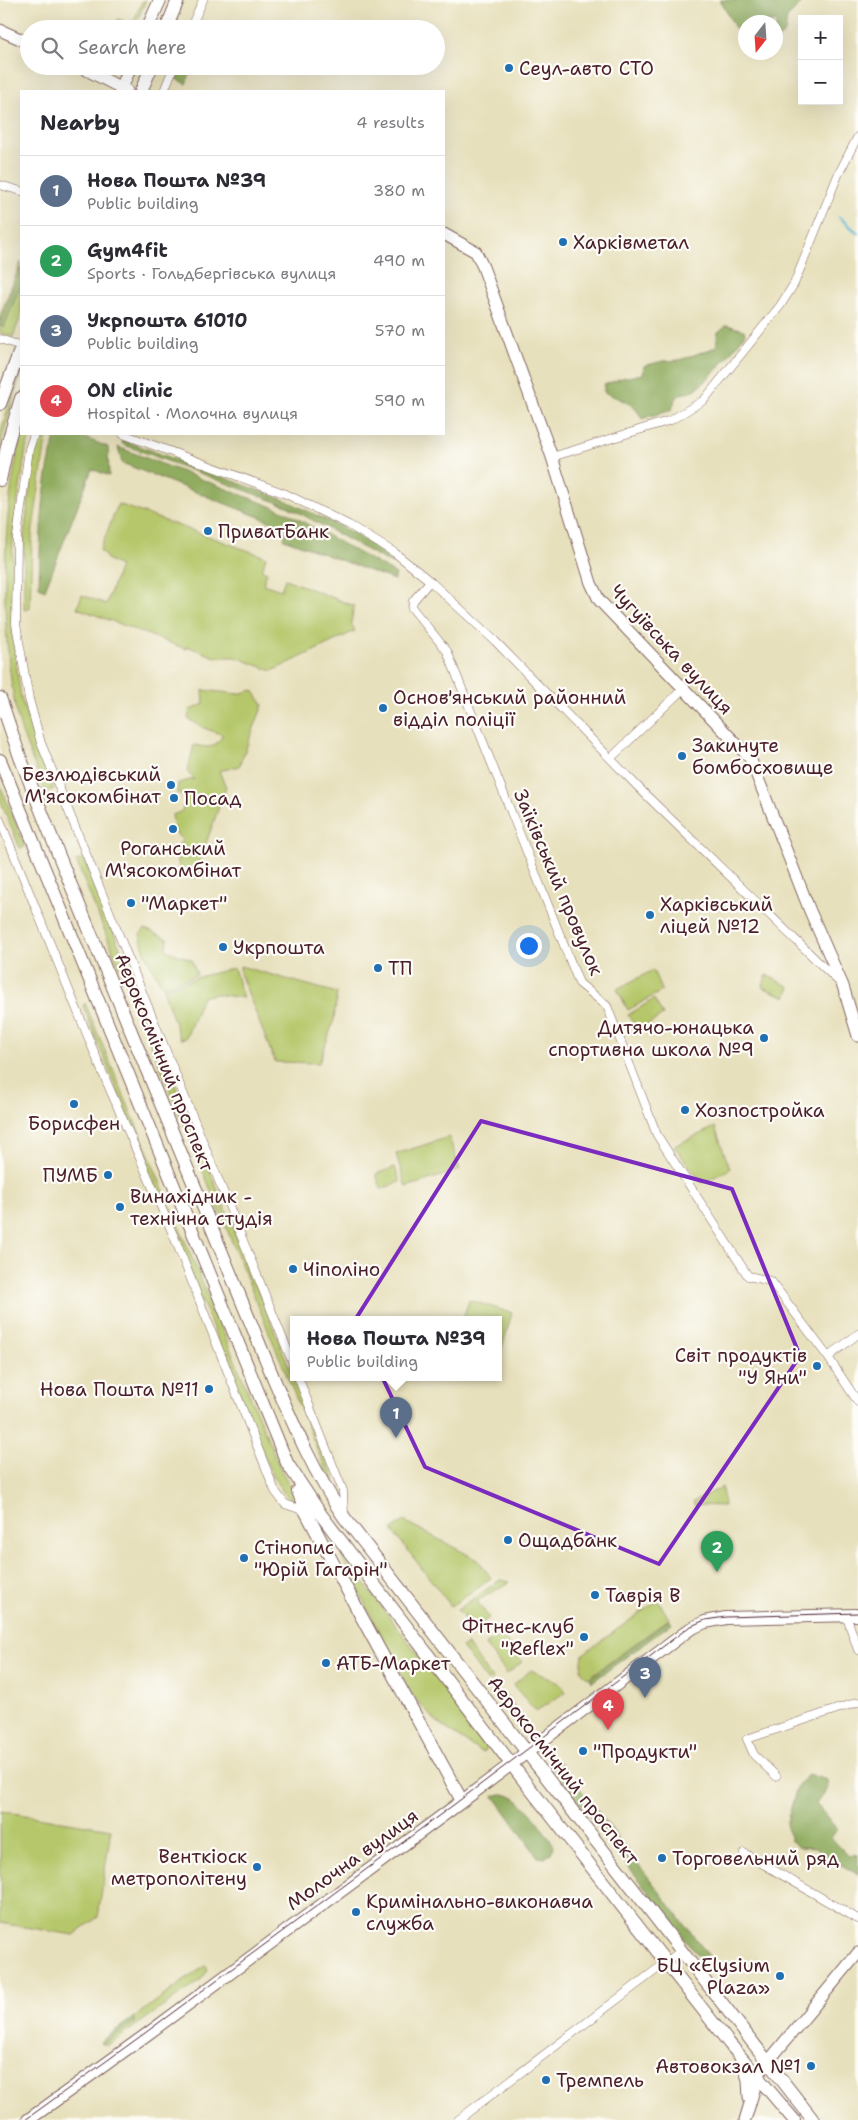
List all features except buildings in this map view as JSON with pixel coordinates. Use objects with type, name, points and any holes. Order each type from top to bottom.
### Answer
[{"type":"main road","points":[[151,20],[160,0]]},
{"type":"main road","points":[[170,20],[178,0]]},
{"type":"main road","points":[[123,90],[128,75]]},
{"type":"main road","points":[[142,90],[148,75]]},
{"type":"main road","points":[[0,404],[20,350]]},
{"type":"main road","points":[[0,480],[8,442],[20,401]]},
{"type":"main road","name":"Аерокосмічний проспект","points":[[0,698],[20,757],[53,840],[273,1377],[307,1456],[325,1489],[344,1517],[813,2120]]},
{"type":"main road","name":"Аерокосмічний проспект","points":[[0,760],[287,1463],[322,1516],[511,1763],[666,1963],[794,2120]]},
{"type":"main road","points":[[287,1463],[306,1512],[462,1801]]},
{"type":"main road","points":[[337,1571],[336,1558],[338,1552],[344,1551],[353,1555]]},
{"type":"main road","name":"Молочна вулиця","points":[[28,2120],[146,2035],[462,1801],[677,1638],[697,1625],[726,1618],[852,1615]]},
{"type":"street","points":[[194,20],[203,0]]},
{"type":"street","points":[[0,30],[20,40]]},
{"type":"street","points":[[96,75],[123,90]]},
{"type":"street","points":[[164,90],[170,75]]},
{"type":"street","points":[[552,457],[671,420],[704,400],[780,306],[794,284],[838,175],[858,136]]},
{"type":"street","points":[[0,185],[20,191]]},
{"type":"street","name":"Чугуївська вулиця","points":[[445,235],[476,252],[552,457],[591,583],[599,600],[750,758],[810,911],[842,986],[858,1036]]},
{"type":"street","points":[[0,339],[20,347]]},
{"type":"street","points":[[34,435],[29,449],[16,537],[16,624],[29,699],[41,743],[290,1356]]},
{"type":"street","points":[[127,435],[286,494],[349,525],[395,553],[430,581],[495,641],[646,795],[842,986]]},
{"type":"street","name":"Заїківський провулок","points":[[430,581],[413,601],[412,608],[447,651],[579,983],[607,1006],[657,1134],[748,1276],[771,1281],[828,1357],[858,1402]]},
{"type":"street","points":[[611,758],[684,688]]},
{"type":"street","points":[[0,820],[102,1069],[175,1239],[276,1492],[285,1504],[322,1516]]},
{"type":"street","points":[[828,1357],[858,1334]]},
{"type":"street","points":[[300,1381],[344,1491],[344,1517]]},
{"type":"street","points":[[852,1615],[858,1650]]},
{"type":"street","points":[[776,1776],[754,1755],[747,1739],[858,1702]]},
{"type":"street","points":[[744,1853],[858,1919]]},
{"type":"street","points":[[458,2120],[681,1951]]},
{"type":"street","points":[[745,2120],[758,2077],[767,2061],[858,1953]]},
{"type":"street","points":[[742,2058],[748,2080],[749,2107]]},
{"type":"highlighted area","points":[[481,1121],[732,1189],[800,1356],[659,1564],[425,1467],[355,1320]]},
{"type":"green space","points":[[143,0],[146,0],[138,20],[134,20]]},
{"type":"green space","points":[[720,0],[805,0],[787,18],[785,32],[783,34],[783,15],[738,15],[738,31]]},
{"type":"green space","points":[[178,75],[190,75],[186,84],[176,79]]},
{"type":"green space","points":[[20,265],[20,319],[13,337],[0,333],[0,315]]},
{"type":"green space","points":[[20,270],[20,287],[4,327],[0,326],[0,321]]},
{"type":"green space","points":[[727,325],[744,330],[745,334],[704,382],[693,391],[677,397],[672,409],[642,419],[631,405],[604,392],[604,385],[622,378],[643,374],[644,366],[663,361],[680,360],[716,347],[718,332]]},
{"type":"green space","points":[[20,371],[0,446],[0,433]]},
{"type":"green space","points":[[22,435],[31,435],[26,449],[13,534],[12,633],[21,698],[35,742],[54,789],[45,792],[17,716],[11,683],[5,612],[5,575],[6,537],[15,466]]},
{"type":"green space","points":[[40,435],[47,435],[32,535],[30,608],[24,610],[24,537],[35,446]]},
{"type":"green space","points":[[56,435],[78,435],[108,447],[109,476],[92,469],[45,590],[39,587],[41,529],[51,453]]},
{"type":"green space","points":[[123,440],[287,501],[355,534],[396,562],[392,564],[287,506],[122,444]]},
{"type":"green space","points":[[118,447],[286,512],[396,574],[394,580],[284,539],[287,528],[122,463]]},
{"type":"green space","points":[[118,504],[266,557],[262,570],[267,572],[263,584],[281,590],[285,579],[354,606],[351,623],[355,631],[272,671],[236,657],[215,657],[187,646],[186,649],[77,608],[82,595],[106,604],[120,566],[108,560],[100,550]]},
{"type":"green space","points":[[203,690],[238,694],[253,690],[263,705],[239,766],[219,771],[226,787],[198,866],[200,877],[192,878],[182,876],[177,853],[182,840],[175,832],[172,815],[181,812],[187,799],[177,793],[178,783],[194,779],[187,772],[194,745],[204,747],[214,745],[223,735],[204,728],[188,719],[190,710],[204,704]]},
{"type":"green space","points":[[0,784],[25,847],[20,848],[0,800]]},
{"type":"green space","points":[[84,859],[290,1369],[290,1381],[295,1381],[335,1481],[328,1476],[76,861]]},
{"type":"green space","points":[[145,929],[168,939],[166,950],[192,960],[197,975],[163,987],[149,962],[144,948],[140,934]]},
{"type":"green space","points":[[240,966],[337,993],[334,1020],[319,1063],[275,1062],[240,973]]},
{"type":"green space","points":[[234,968],[243,998],[215,994],[202,997],[186,1038],[180,1039],[163,989]]},
{"type":"green space","points":[[653,970],[662,991],[628,1010],[617,989]]},
{"type":"green space","points":[[767,975],[790,987],[786,997],[762,987]]},
{"type":"green space","points":[[654,999],[663,1015],[638,1031],[628,1015]]},
{"type":"green space","points":[[85,1003],[281,1470],[298,1499],[294,1502],[279,1486],[268,1466],[83,1006]]},
{"type":"green space","points":[[715,1127],[730,1169],[702,1183],[674,1146]]},
{"type":"green space","points":[[449,1137],[460,1170],[406,1187],[396,1154]]},
{"type":"green space","points":[[395,1167],[400,1182],[381,1189],[376,1174]]},
{"type":"green space","points":[[469,1300],[512,1313],[502,1348],[502,1316],[464,1316]]},
{"type":"green space","points":[[722,1487],[724,1506],[694,1505],[693,1502]]},
{"type":"green space","points":[[404,1521],[478,1560],[491,1578],[451,1606],[392,1530]]},
{"type":"green space","points":[[343,1556],[488,1746],[482,1753],[438,1723],[412,1695],[341,1557]]},
{"type":"green space","points":[[500,1580],[510,1582],[477,1601],[489,1618],[473,1629],[457,1610]]},
{"type":"green space","points":[[658,1600],[669,1619],[588,1678],[581,1670],[583,1654]]},
{"type":"green space","points":[[669,1620],[672,1623],[592,1682],[590,1678]]},
{"type":"green space","points":[[501,1634],[522,1662],[507,1674],[485,1645]]},
{"type":"green space","points":[[467,1644],[493,1680],[487,1681],[462,1647]]},
{"type":"green space","points":[[531,1670],[559,1683],[566,1692],[536,1711],[513,1685]]},
{"type":"green space","points":[[504,1693],[523,1718],[517,1722],[501,1703]]},
{"type":"green space","points":[[559,1761],[709,1956],[702,1961],[552,1768]]},
{"type":"green space","points":[[808,1774],[827,1780],[828,1788],[816,1804],[837,1829],[831,1838],[849,1856],[858,1854],[858,1874],[830,1859],[816,1848],[800,1847],[791,1841],[786,1824],[798,1785]]},
{"type":"green space","points":[[501,1794],[509,1795],[524,1805],[554,1845],[551,1853],[545,1858],[538,1857],[494,1796]]},
{"type":"green space","points":[[0,1811],[111,1829],[98,1917],[74,1935],[0,1923]]},
{"type":"green space","points":[[206,1965],[208,1970],[201,1980],[107,2046],[100,2042]]},
{"type":"green space","points":[[133,2018],[135,2022],[102,2045],[100,2042]]},
{"type":"waterway","points":[[839,217],[858,233]]},
{"type":"tram line","points":[[25,2120],[456,1803],[689,1627],[705,1620],[726,1617],[858,1613]]},
{"type":"place","name":"Сеул-авто СТО","points":[[509,68]]},
{"type":"place","name":"Харківметал","points":[[563,242]]},
{"type":"place","name":"ПриватБанк","points":[[208,531]]},
{"type":"place","name":"Основ'янський районний відділ поліції","points":[[383,708]]},
{"type":"place","name":"Закинуте бомбосховище","points":[[682,756]]},
{"type":"place","name":"Бeзлюдівський М'ясокомбінат","points":[[171,785]]},
{"type":"place","name":"Посад","points":[[174,798]]},
{"type":"place","name":"Роганський М'ясокомбінат","points":[[173,829]]},
{"type":"place","name":"\"Маркет\"","points":[[131,903]]},
{"type":"place","name":"Харківський ліцей №12","points":[[650,915]]},
{"type":"place","name":"Укрпошта","points":[[223,947]]},
{"type":"place","name":"ТП","points":[[378,968]]},
{"type":"place","name":"Дитячо-юнацька спортивна школа №9","points":[[764,1038]]},
{"type":"place","name":"Борисфен","points":[[74,1104]]},
{"type":"place","name":"Хозпостройка","points":[[685,1110]]},
{"type":"place","name":"ПУМБ","points":[[108,1175]]},
{"type":"place","name":"Винахідник - технічна студія","points":[[120,1207]]},
{"type":"place","name":"Чіполіно","points":[[293,1269]]},
{"type":"place","name":"Світ продуктів \"У Яни\"","points":[[817,1366]]},
{"type":"place","name":"Нова Пошта №11","points":[[209,1389]]},
{"type":"place","name":"Нова Пошта №39","points":[[396,1438]]},
{"type":"place","name":"Ощадбанк","points":[[508,1540]]},
{"type":"place","name":"Стінопис \"Юрій Гагарін\"","points":[[244,1558]]},
{"type":"place","name":"Gym4fit","points":[[717,1572]]},
{"type":"place","name":"Таврія В","points":[[595,1595]]},
{"type":"place","name":"Фітнес-клуб \"Reflex\"","points":[[584,1637]]},
{"type":"place","name":"АТБ-Маркет","points":[[326,1663]]},
{"type":"place","name":"Укрпошта 61010","points":[[645,1698]]},
{"type":"place","name":"ON clinic","points":[[608,1730]]},
{"type":"place","name":"\"Продукти\"","points":[[583,1751]]},
{"type":"place","name":"Торговельний ряд","points":[[662,1858]]},
{"type":"place","name":"Венткіоск метрополітену","points":[[257,1867]]},
{"type":"place","name":"Кримінально-виконавча служба","points":[[356,1912]]},
{"type":"place","name":"БЦ «Elysium Plaza»","points":[[780,1976]]},
{"type":"place","name":"Автовокзал №1","points":[[811,2066]]},
{"type":"place","name":"Тремпель","points":[[546,2080]]}]
